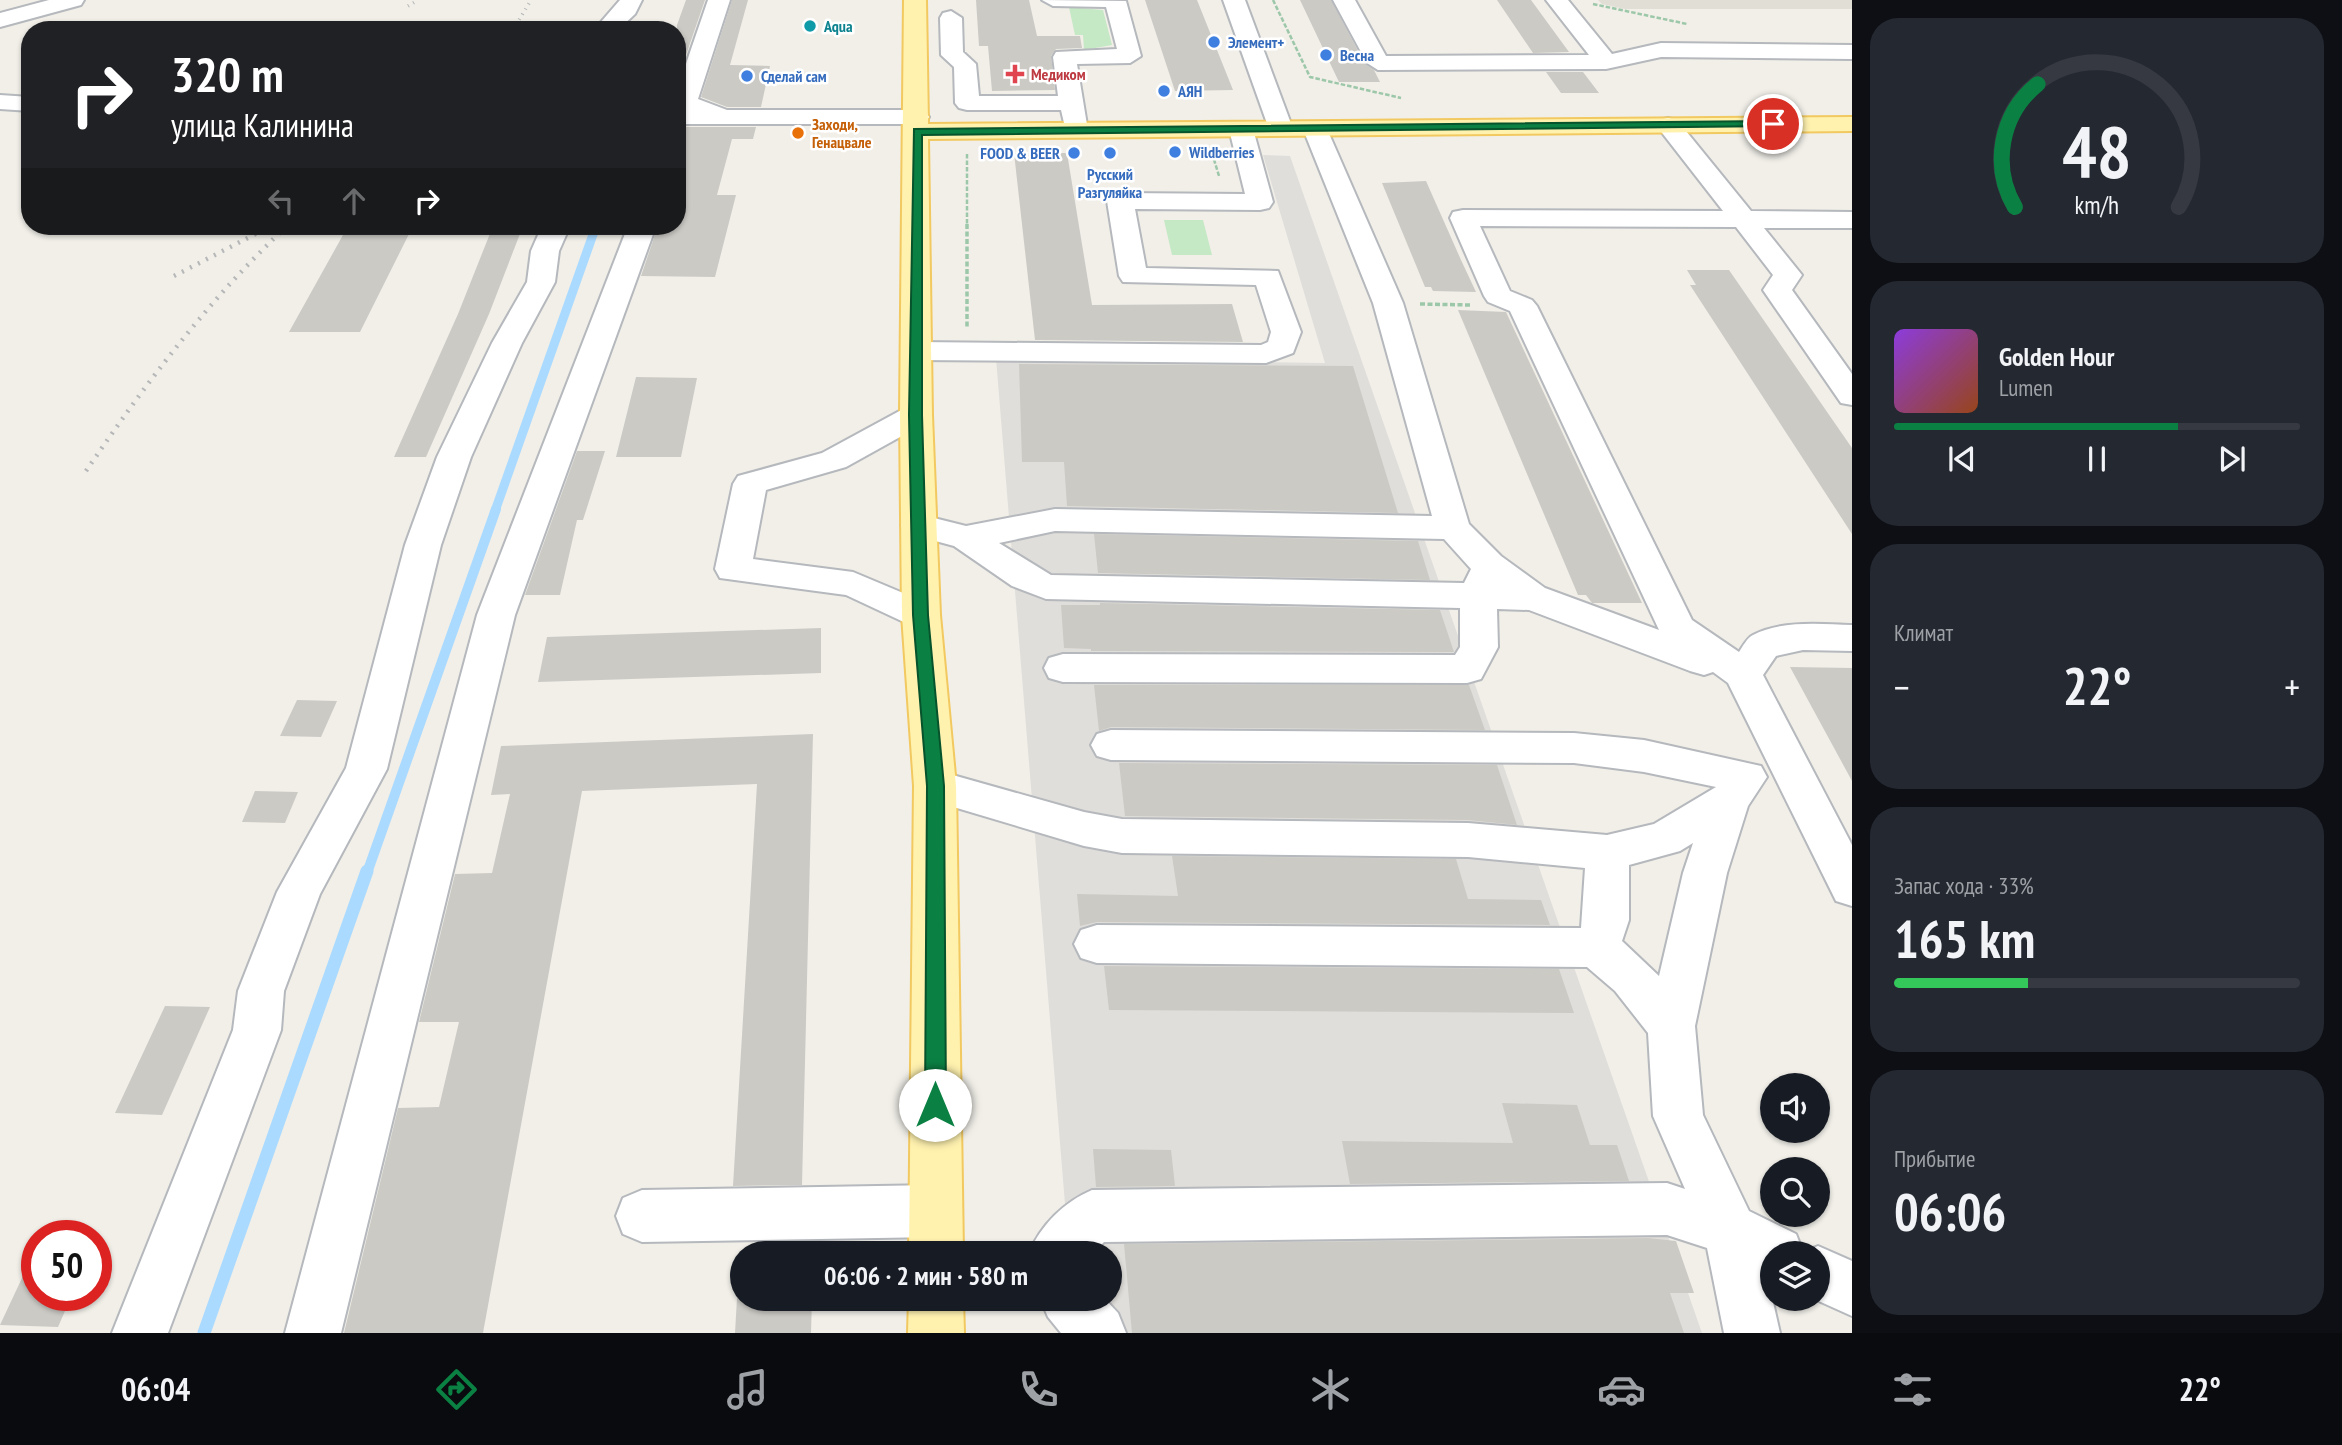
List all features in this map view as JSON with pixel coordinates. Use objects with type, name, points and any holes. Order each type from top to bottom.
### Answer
[{"type":"main road","points":[[915,0],[918,525],[921,615],[935,786],[935,1232]]},
{"type":"main road","points":[[917,125],[1076,131],[1852,124]]},
{"type":"main road","points":[[936,1311],[936,1333]]},
{"type":"street","points":[[0,5],[5,0]]},
{"type":"street","points":[[0,19],[73,0]]},
{"type":"street","points":[[615,21],[627,9],[631,0]]},
{"type":"street","points":[[686,99],[719,0]]},
{"type":"street","points":[[1053,0],[1115,1],[1130,56],[1064,57],[1076,131]]},
{"type":"street","points":[[1234,0],[1281,129]]},
{"type":"street","points":[[1344,0],[1378,63],[1606,62],[1661,50],[1852,52]]},
{"type":"street","points":[[1557,0],[1606,62]]},
{"type":"street","points":[[951,18],[952,55]]},
{"type":"street","points":[[916,55],[952,55],[965,64],[967,103],[1072,103]]},
{"type":"street","points":[[686,102],[726,117]]},
{"type":"street","points":[[0,103],[21,104]]},
{"type":"street","points":[[686,117],[917,125]]},
{"type":"street","points":[[1668,125],[1746,219],[1788,275],[1777,290],[1852,396]]},
{"type":"street","points":[[916,351],[1266,354],[1282,347],[1286,332],[1268,277],[1133,276],[1120,201],[1260,202],[1241,129]]},
{"type":"street","points":[[1063,667],[1467,669],[1479,647],[1483,580],[1453,528],[1388,303],[1315,129]]},
{"type":"street","points":[[1743,674],[1677,628],[1522,306],[1498,296],[1463,218],[1840,220],[1852,239]]},
{"type":"street","points":[[140,1333],[257,1030],[261,991],[299,892],[366,769],[423,545],[454,457],[508,343],[541,282],[545,251],[552,235]]},
{"type":"street","points":[[313,1333],[496,615],[639,235]]},
{"type":"street","points":[[916,415],[834,460],[750,484],[733,569],[853,584],[921,615]]},
{"type":"street","points":[[966,538],[1055,520],[1453,528]]},
{"type":"street","points":[[918,525],[966,538],[1025,577],[1046,587],[1483,580],[1743,674]]},
{"type":"street","points":[[1752,1333],[1730,1230],[1678,1116],[1671,1026],[1705,873],[1753,778],[1743,674],[1764,645],[1802,637],[1852,638]]},
{"type":"street","points":[[1111,745],[1574,748],[1644,756],[1753,778],[1852,888]]},
{"type":"street","points":[[935,786],[1084,829],[1122,836],[1468,840],[1607,853],[1665,839],[1753,778]]},
{"type":"street","points":[[1597,948],[1606,920],[1607,853]]},
{"type":"street","points":[[1097,944],[1597,948],[1631,976],[1671,1026]]},
{"type":"street","points":[[1067,1241],[1091,1216],[1667,1209],[1730,1230],[1760,1245]]},
{"type":"street","points":[[642,1216],[935,1232]]},
{"type":"street","points":[[1830,1279],[1852,1289]]},
{"type":"street","points":[[1079,1311],[1098,1333]]},
{"type":"path","points":[[1273,0],[1310,78],[1401,98]]},
{"type":"path","points":[[1396,90],[1405,105]]},
{"type":"path","points":[[967,150],[967,352]]},
{"type":"path","points":[[1388,303],[1522,306]]},
{"type":"shaded area","points":[[1598,0],[1852,0],[1852,9],[1625,9],[1602,4]]},
{"type":"shaded area","points":[[1263,155],[1290,156],[1702,1333],[1075,1333],[1074,1311],[1122,1311],[1122,1241],[1068,1241],[996,358],[1325,363]]},
{"type":"green space","points":[[1069,7],[1103,10],[1112,45],[1084,50],[1083,35],[1075,35]]},
{"type":"green space","points":[[1164,220],[1203,220],[1212,255],[1172,255]]},
{"type":"building","points":[[686,0],[705,0],[686,55],[686,21],[678,21]]},
{"type":"building","points":[[732,0],[748,0],[730,65],[770,66],[761,107],[727,107],[701,97]]},
{"type":"building","points":[[976,0],[1029,0],[1037,36],[1080,36],[1082,48],[1056,49],[1051,56],[1055,90],[992,91],[988,46],[979,46]]},
{"type":"building","points":[[1145,0],[1197,0],[1233,90],[1175,91]]},
{"type":"building","points":[[1300,0],[1331,0],[1365,64],[1374,70],[1380,82],[1339,82]]},
{"type":"building","points":[[1497,0],[1531,0],[1569,52],[1533,53]]},
{"type":"building","points":[[1546,72],[1583,72],[1599,93],[1561,93]]},
{"type":"building","points":[[686,127],[756,127],[753,139],[732,139],[717,195],[736,195],[715,277],[641,276],[655,235],[686,235]]},
{"type":"building","points":[[1014,153],[1067,153],[1092,305],[1232,304],[1243,342],[1035,340]]},
{"type":"building","points":[[1426,181],[1476,292],[1433,291],[1431,287],[1425,287],[1382,183]]},
{"type":"building","points":[[343,235],[408,235],[360,332],[289,332]]},
{"type":"building","points":[[489,235],[520,235],[489,314],[426,457],[394,457],[458,314]]},
{"type":"building","points":[[1687,270],[1729,270],[1852,448],[1852,534],[1690,285],[1696,285]]},
{"type":"building","points":[[1458,310],[1506,312],[1642,603],[1592,603],[1586,595],[1578,595]]},
{"type":"building","points":[[1019,364],[1353,366],[1398,513],[1067,506],[1064,462],[1022,462]]},
{"type":"building","points":[[636,377],[697,378],[681,457],[616,457]]},
{"type":"building","points":[[577,451],[605,451],[583,520],[577,520],[560,595],[525,595]]},
{"type":"building","points":[[1094,534],[1418,541],[1430,580],[1098,573]]},
{"type":"building","points":[[1100,603],[1440,610],[1454,652],[1091,651],[1064,648],[1061,605]]},
{"type":"building","points":[[821,628],[821,673],[538,682],[547,637]]},
{"type":"building","points":[[1790,667],[1852,668],[1852,781]]},
{"type":"building","points":[[1094,685],[1469,685],[1485,730],[1111,727],[1099,731]]},
{"type":"building","points":[[297,700],[337,701],[321,737],[280,736]]},
{"type":"building","points":[[813,734],[802,1185],[733,1186],[757,784],[582,791],[483,1333],[344,1333],[398,1108],[439,1107],[459,1022],[419,1022],[455,874],[492,873],[510,794],[491,795],[501,746]]},
{"type":"building","points":[[1119,763],[1497,765],[1517,825],[1468,820],[1125,816]]},
{"type":"building","points":[[255,791],[298,792],[285,823],[242,822]]},
{"type":"building","points":[[1172,856],[1456,859],[1468,899],[1541,900],[1550,925],[1097,922],[1080,926],[1077,894],[1178,896]]},
{"type":"building","points":[[1104,966],[1559,969],[1574,1013],[1109,1010]]},
{"type":"building","points":[[165,1006],[210,1007],[162,1115],[115,1113]]},
{"type":"building","points":[[1502,1103],[1577,1105],[1590,1145],[1617,1145],[1629,1181],[1350,1184],[1342,1141],[1513,1143]]},
{"type":"building","points":[[1093,1149],[1171,1150],[1175,1186],[1096,1187]]},
{"type":"building","points":[[1648,1238],[1676,1241],[1694,1293],[1670,1293],[1684,1333],[1132,1333],[1124,1244]]},
{"type":"building","points":[[21,1280],[21,1311],[65,1311],[58,1327],[0,1325]]},
{"type":"building","points":[[736,1311],[812,1311],[811,1333],[735,1333]]},
{"type":"waterway","points":[[495,511],[593,235]]},
{"type":"waterway","points":[[367,873],[496,509]]},
{"type":"waterway","points":[[204,1333],[367,871]]},
{"type":"railway","points":[[408,6],[418,0]]},
{"type":"railway","points":[[518,21],[531,0]]},
{"type":"railway","points":[[174,276],[254,235]]},
{"type":"railway","points":[[86,471],[132,406],[205,312],[278,235]]},
{"type":"place","name":"Aqua","points":[[810,26]]},
{"type":"place","name":"Элемент+","points":[[1214,42]]},
{"type":"place","name":"Весна","points":[[1326,55]]},
{"type":"place","name":"Медиком","points":[[1015,74]]},
{"type":"place","name":"Сделай сам","points":[[747,76]]},
{"type":"place","name":"АЯН","points":[[1164,91]]},
{"type":"place","name":"Заходи, Генацвале","points":[[798,133]]},
{"type":"place","name":"Wildberries","points":[[1175,152]]},
{"type":"place","name":"FOOD & BEER","points":[[1074,153]]},
{"type":"place","name":"Русский Разгуляйка","points":[[1110,153]]},
{"type":"route","points":[[935,1105],[935,786],[921,615],[916,415],[917,132],[1773,124]]}]
